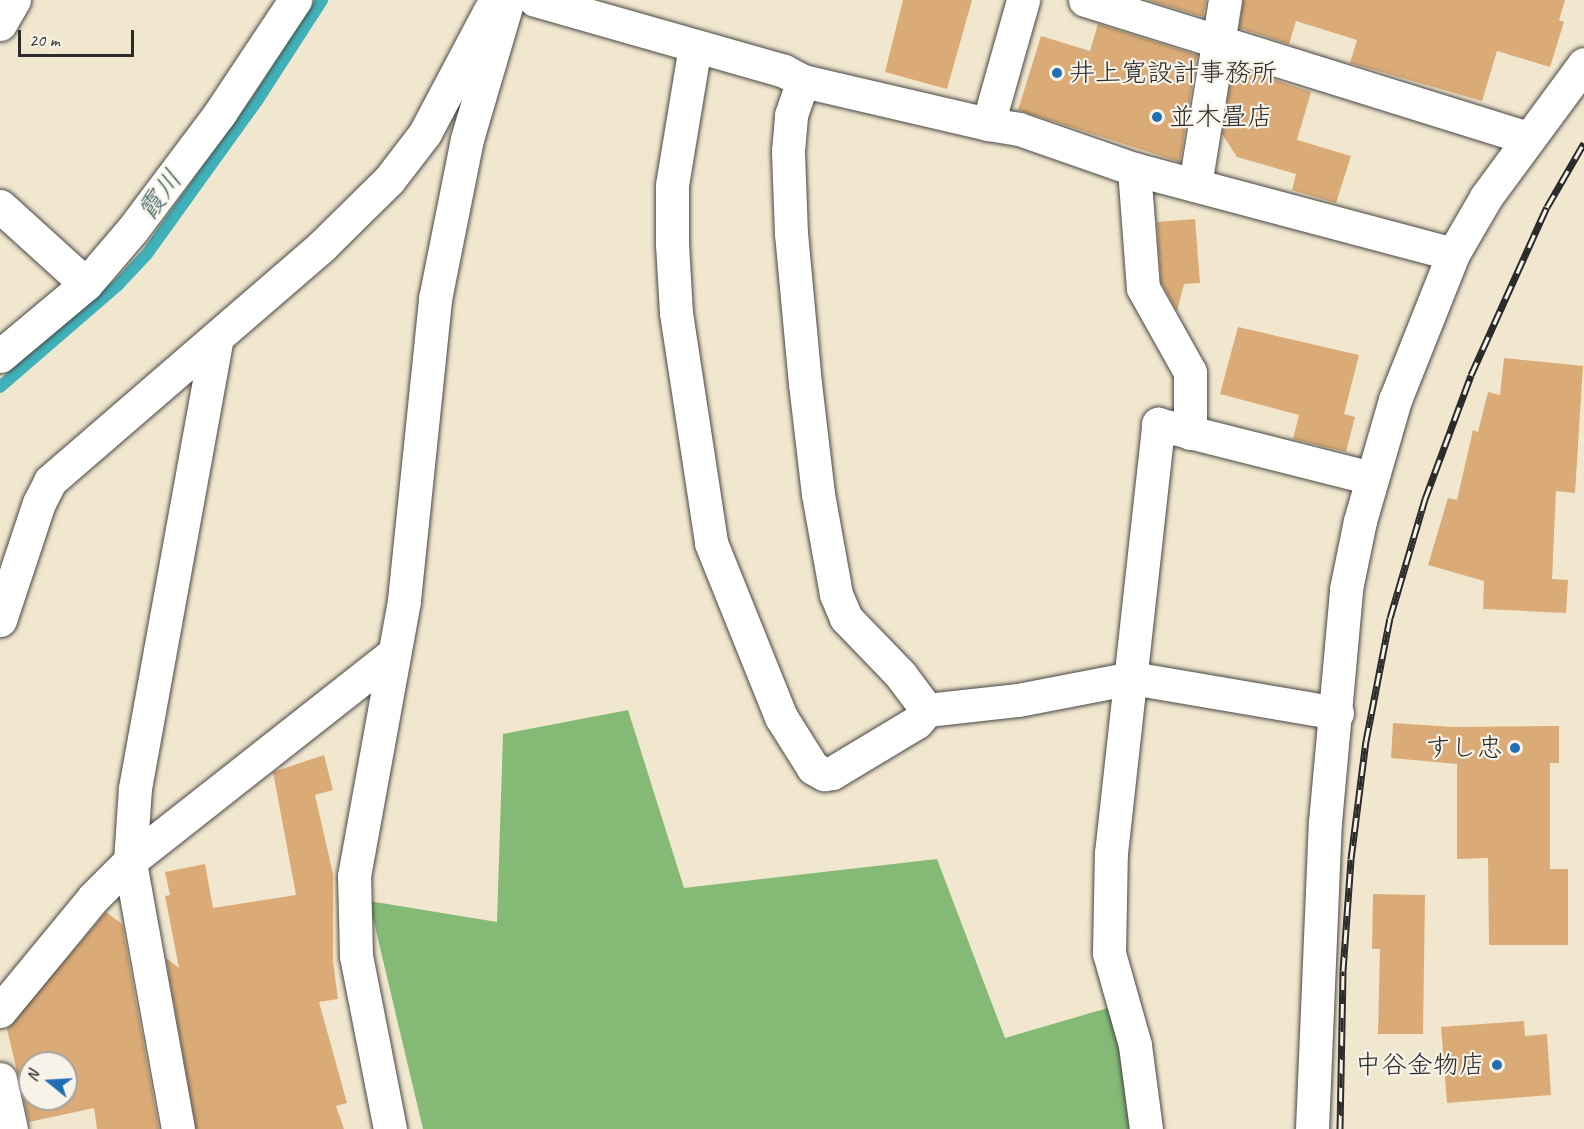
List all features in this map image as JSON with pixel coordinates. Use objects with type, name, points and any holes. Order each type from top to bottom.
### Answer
[{"type":"street","points":[[0,24],[14,0]]},
{"type":"street","points":[[0,356],[86,284],[133,229],[220,113],[295,0]]},
{"type":"street","points":[[0,620],[39,503],[50,481],[321,247],[389,180],[425,133],[495,0]]},
{"type":"street","points":[[390,1129],[356,956],[352,902],[394,653],[435,299],[467,140],[508,0]]},
{"type":"street","points":[[535,0],[784,71],[803,81],[988,124],[1019,129],[1134,170],[1453,254]]},
{"type":"street","points":[[988,124],[1023,0]]},
{"type":"street","points":[[1085,0],[1528,138]]},
{"type":"street","points":[[1195,185],[1225,0]]},
{"type":"street","points":[[695,46],[672,185],[672,244],[675,313],[711,543],[782,717],[813,768],[824,774],[832,773],[917,723],[927,710],[1018,700],[1131,678],[1337,713]]},
{"type":"street","points":[[1312,1129],[1320,890],[1346,589],[1371,478],[1395,400],[1453,254],[1486,197],[1584,64]]},
{"type":"street","points":[[803,81],[791,115],[788,151],[791,234],[818,494],[836,594],[846,618],[900,674],[927,710]]},
{"type":"street","points":[[1134,170],[1143,288],[1190,372],[1190,433]]},
{"type":"street","points":[[0,206],[86,284]]},
{"type":"street","points":[[178,1129],[129,861],[135,788],[217,337]]},
{"type":"street","points":[[1146,1129],[1135,1045],[1109,953],[1111,853],[1158,424],[1371,478]]},
{"type":"street","points":[[0,1011],[93,898],[129,861],[394,653]]},
{"type":"street","points":[[0,1079],[11,1129]]},
{"type":"green space","points":[[628,710],[684,888],[937,859],[1005,1038],[1111,1007],[1136,1129],[423,1129],[369,901],[497,922],[503,734]]},
{"type":"building","points":[[903,0],[972,0],[947,89],[885,72]]},
{"type":"building","points":[[1148,0],[1206,0],[1203,17]]},
{"type":"building","points":[[1243,0],[1565,0],[1559,20],[1564,22],[1550,67],[1497,51],[1482,101],[1350,63],[1357,40],[1296,21],[1289,44],[1239,28]]},
{"type":"building","points":[[1098,24],[1197,55],[1180,162],[1018,110],[1041,36],[1090,51]]},
{"type":"building","points":[[1233,66],[1311,92],[1297,140],[1351,156],[1336,203],[1292,190],[1296,174],[1237,157],[1222,134]]},
{"type":"building","points":[[1195,219],[1200,283],[1184,284],[1177,311],[1161,282],[1157,222]]},
{"type":"building","points":[[1238,327],[1359,355],[1344,414],[1355,417],[1346,452],[1293,439],[1299,415],[1220,394]]},
{"type":"building","points":[[1504,358],[1583,366],[1575,493],[1556,491],[1552,579],[1568,580],[1566,613],[1483,609],[1484,581],[1428,565],[1448,498],[1457,500],[1473,430],[1478,432],[1488,392],[1500,395]]},
{"type":"building","points":[[1393,723],[1453,727],[1559,726],[1559,763],[1550,763],[1550,869],[1568,869],[1568,945],[1489,945],[1488,858],[1457,859],[1457,764],[1391,758]]},
{"type":"building","points":[[324,755],[333,790],[315,795],[333,874],[333,961],[338,999],[319,1002],[347,1103],[336,1106],[344,1129],[196,1129],[166,958],[179,968],[165,896],[170,895],[165,872],[205,864],[213,908],[296,895],[273,772]]},
{"type":"building","points":[[1373,894],[1425,895],[1423,1034],[1378,1034],[1380,949],[1372,949]]},
{"type":"building","points":[[106,912],[122,924],[159,1129],[97,1129],[94,1108],[29,1122],[26,1111],[78,1111],[78,1051],[18,1051],[18,1076],[7,1029]]},
{"type":"building","points":[[1524,1021],[1525,1036],[1547,1034],[1551,1095],[1447,1103],[1441,1027]]},
{"type":"waterway","name":"霞川","points":[[0,387],[118,285],[147,254],[257,101],[322,0]]},
{"type":"railway","points":[[1340,1129],[1343,971],[1351,859],[1366,741],[1390,618],[1425,499],[1471,375],[1547,207],[1584,143]]},
{"type":"place","name":"井上寛設計事務所","points":[[1057,73]]},
{"type":"place","name":"並木畳店","points":[[1157,117]]},
{"type":"place","name":"すし忠","points":[[1515,748]]},
{"type":"place","name":"中谷金物店","points":[[1497,1065]]}]
